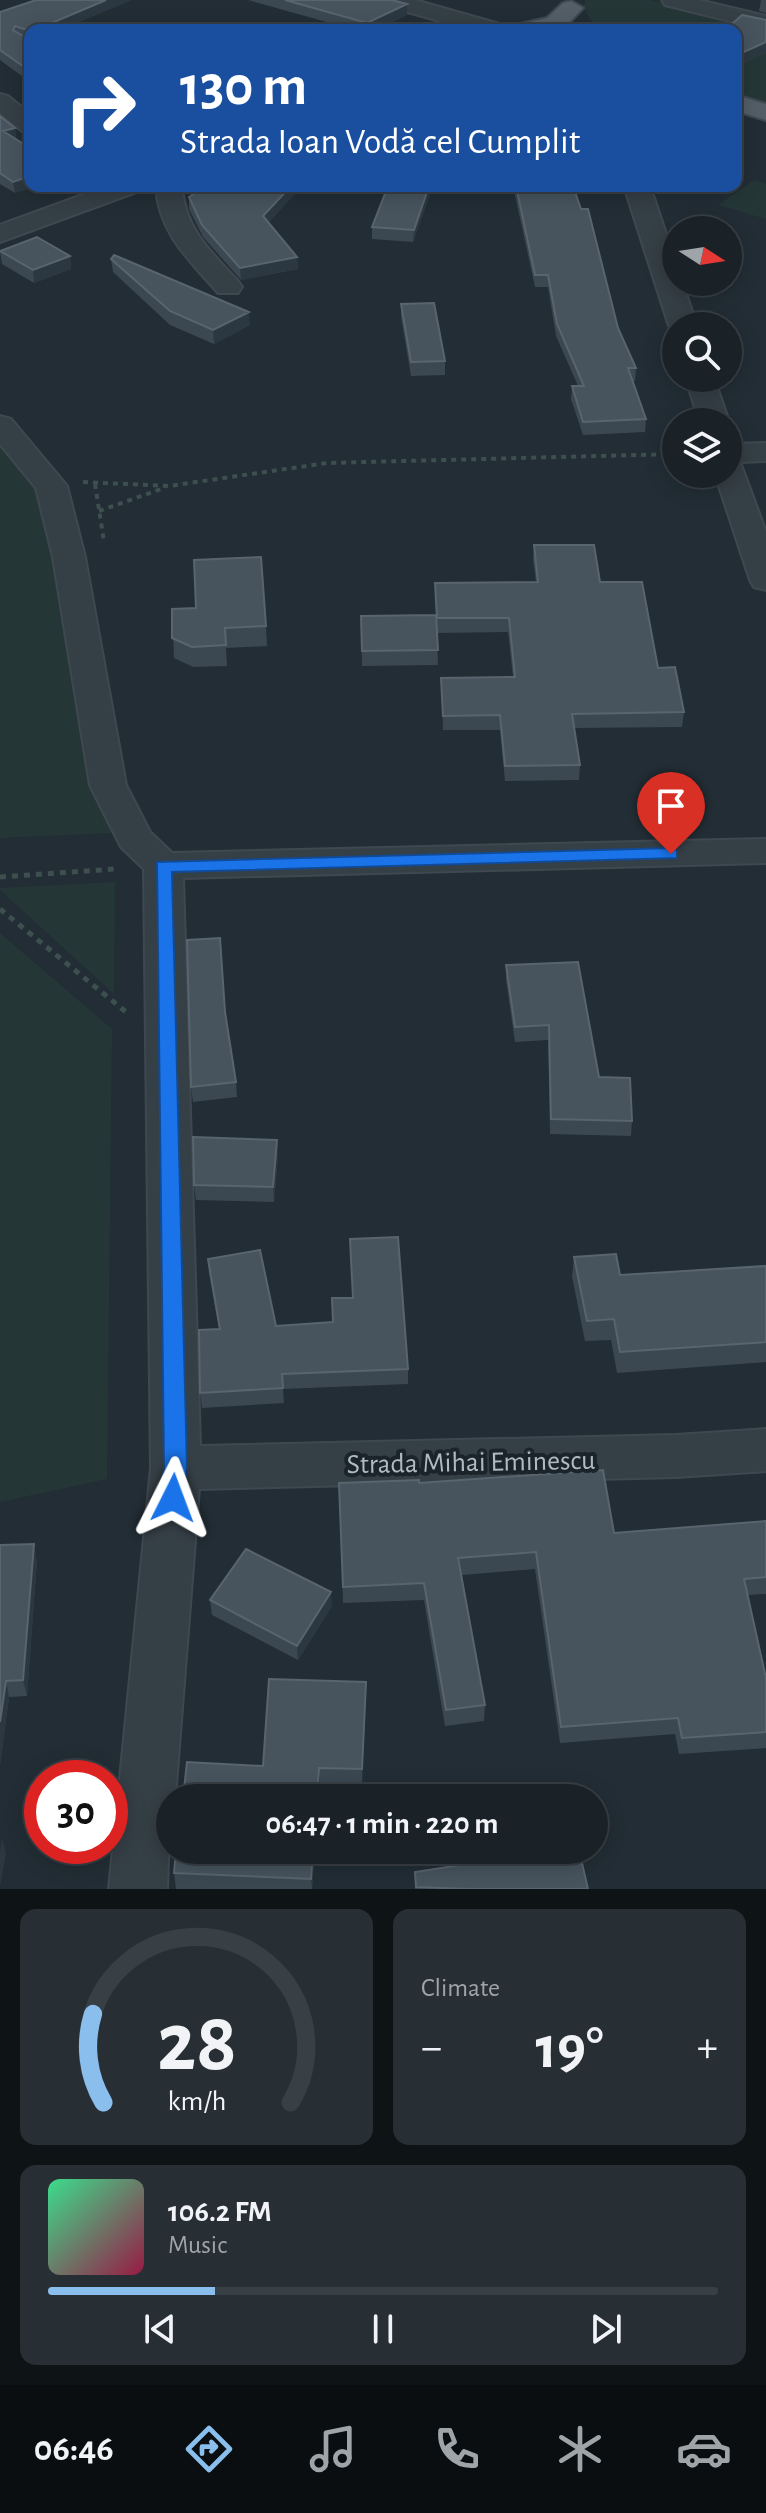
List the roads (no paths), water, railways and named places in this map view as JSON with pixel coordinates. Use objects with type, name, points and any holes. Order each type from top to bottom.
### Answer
[{"type":"main road","points":[[551,24],[573,13]]},
{"type":"main road","points":[[742,105],[766,112]]},
{"type":"street","points":[[391,0],[474,24]]},
{"type":"street","points":[[673,0],[766,23]]},
{"type":"street","points":[[0,101],[24,121]]},
{"type":"street","points":[[0,234],[114,192]]},
{"type":"street","points":[[169,192],[168,205],[177,229],[228,287]]},
{"type":"street","points":[[639,192],[678,312]]},
{"type":"street","points":[[0,425],[51,486],[69,557],[108,785],[134,838],[163,866],[766,851]]},
{"type":"street","points":[[742,453],[766,452]]},
{"type":"street","points":[[735,488],[766,580]]},
{"type":"street","points":[[138,1889],[176,1468],[164,1030],[163,866]]},
{"type":"street","name":"Strada Mihai Eminescu","points":[[176,1468],[676,1456],[766,1450]]}]
